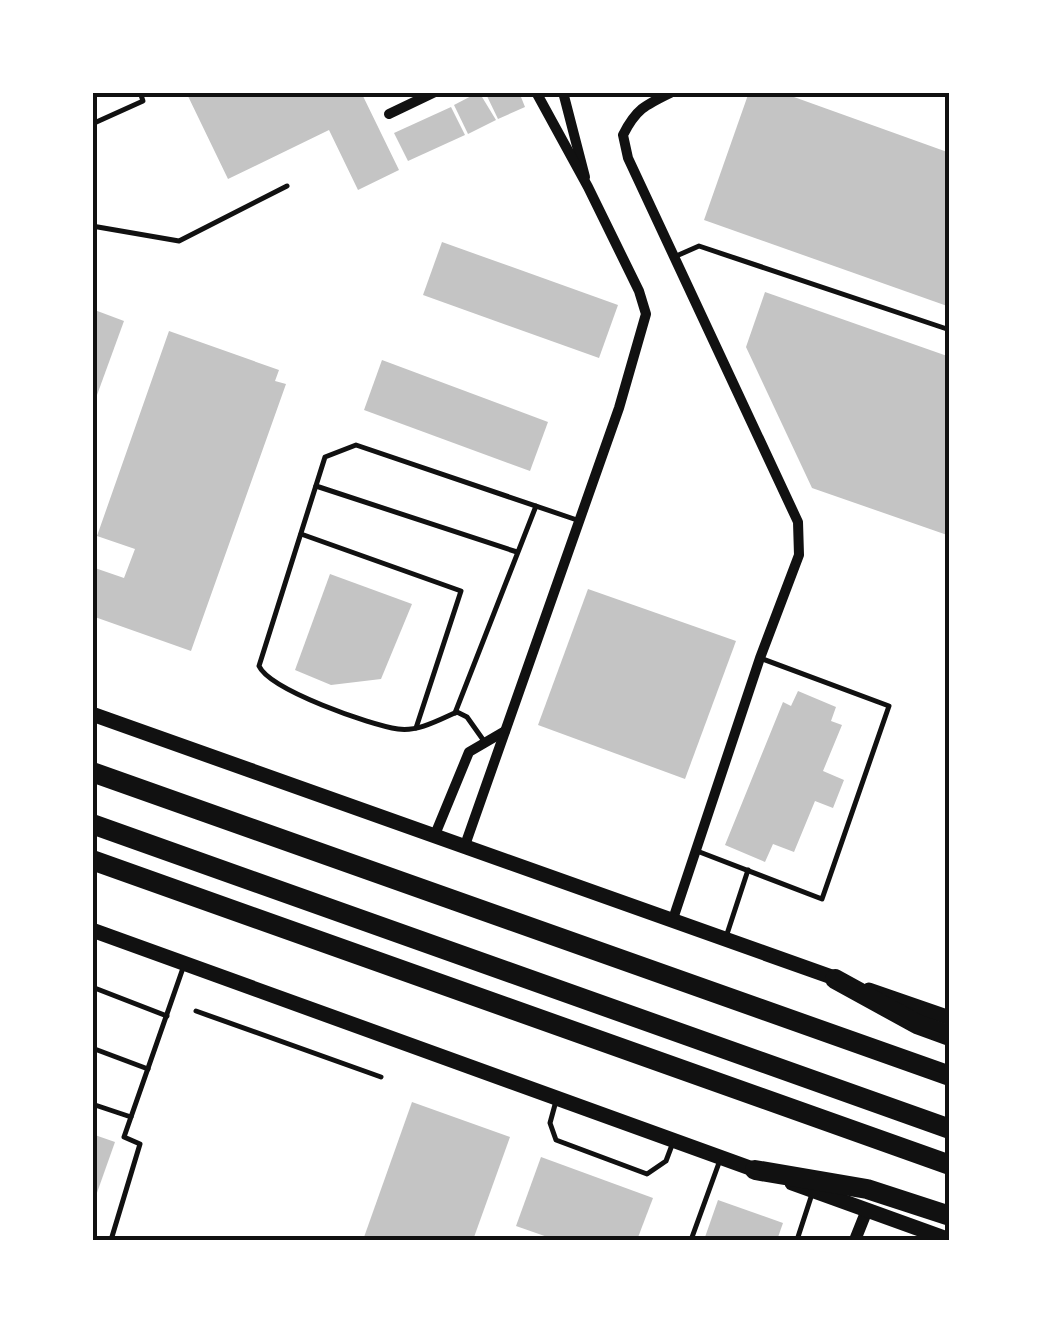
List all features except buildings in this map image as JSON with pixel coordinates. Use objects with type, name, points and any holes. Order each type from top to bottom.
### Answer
[{"type":"highway","points":[[92,772],[950,1076]]},
{"type":"highway","points":[[92,824],[950,1129]]},
{"type":"highway","points":[[92,860],[950,1165]]},
{"type":"highway","points":[[835,978],[917,1024],[950,1036]]},
{"type":"highway","points":[[755,1170],[866,1189],[950,1216]]},
{"type":"main road","points":[[92,714],[950,1018]]},
{"type":"main road","points":[[92,930],[950,1240]]},
{"type":"street","points":[[389,114],[435,92]]},
{"type":"street","points":[[464,848],[619,408],[646,314],[639,291],[588,187],[536,92]]},
{"type":"street","points":[[563,92],[588,187]]},
{"type":"street","points":[[672,92],[640,108],[622,136],[628,158],[798,522],[799,555],[760,658],[672,922]]},
{"type":"street","points":[[434,837],[470,752],[506,730]]},
{"type":"street","points":[[855,1240],[867,1210]]},
{"type":"lane","points":[[92,124],[144,101],[140,92]]},
{"type":"lane","points":[[92,226],[179,241],[287,186]]},
{"type":"lane","points":[[674,257],[699,246],[950,330]]},
{"type":"lane","points":[[484,741],[467,716],[455,713],[416,728],[397,729],[298,696],[262,674],[259,666],[325,457],[356,445],[580,521]]},
{"type":"lane","points":[[316,486],[518,552]]},
{"type":"lane","points":[[455,713],[536,506]]},
{"type":"lane","points":[[301,534],[462,591],[416,728]]},
{"type":"lane","points":[[697,850],[822,899],[889,706],[760,658]]},
{"type":"lane","points":[[725,940],[748,870]]},
{"type":"lane","points":[[110,1240],[140,1144],[124,1137],[184,963]]},
{"type":"lane","points":[[92,987],[166,1016]]},
{"type":"lane","points":[[196,1011],[381,1077]]},
{"type":"lane","points":[[92,1048],[148,1070]]},
{"type":"lane","points":[[557,1098],[550,1123],[556,1140],[647,1174],[666,1161],[674,1140]]},
{"type":"lane","points":[[92,1104],[131,1117]]},
{"type":"lane","points":[[691,1240],[720,1157]]},
{"type":"lane","points":[[796,1240],[813,1191]]}]
